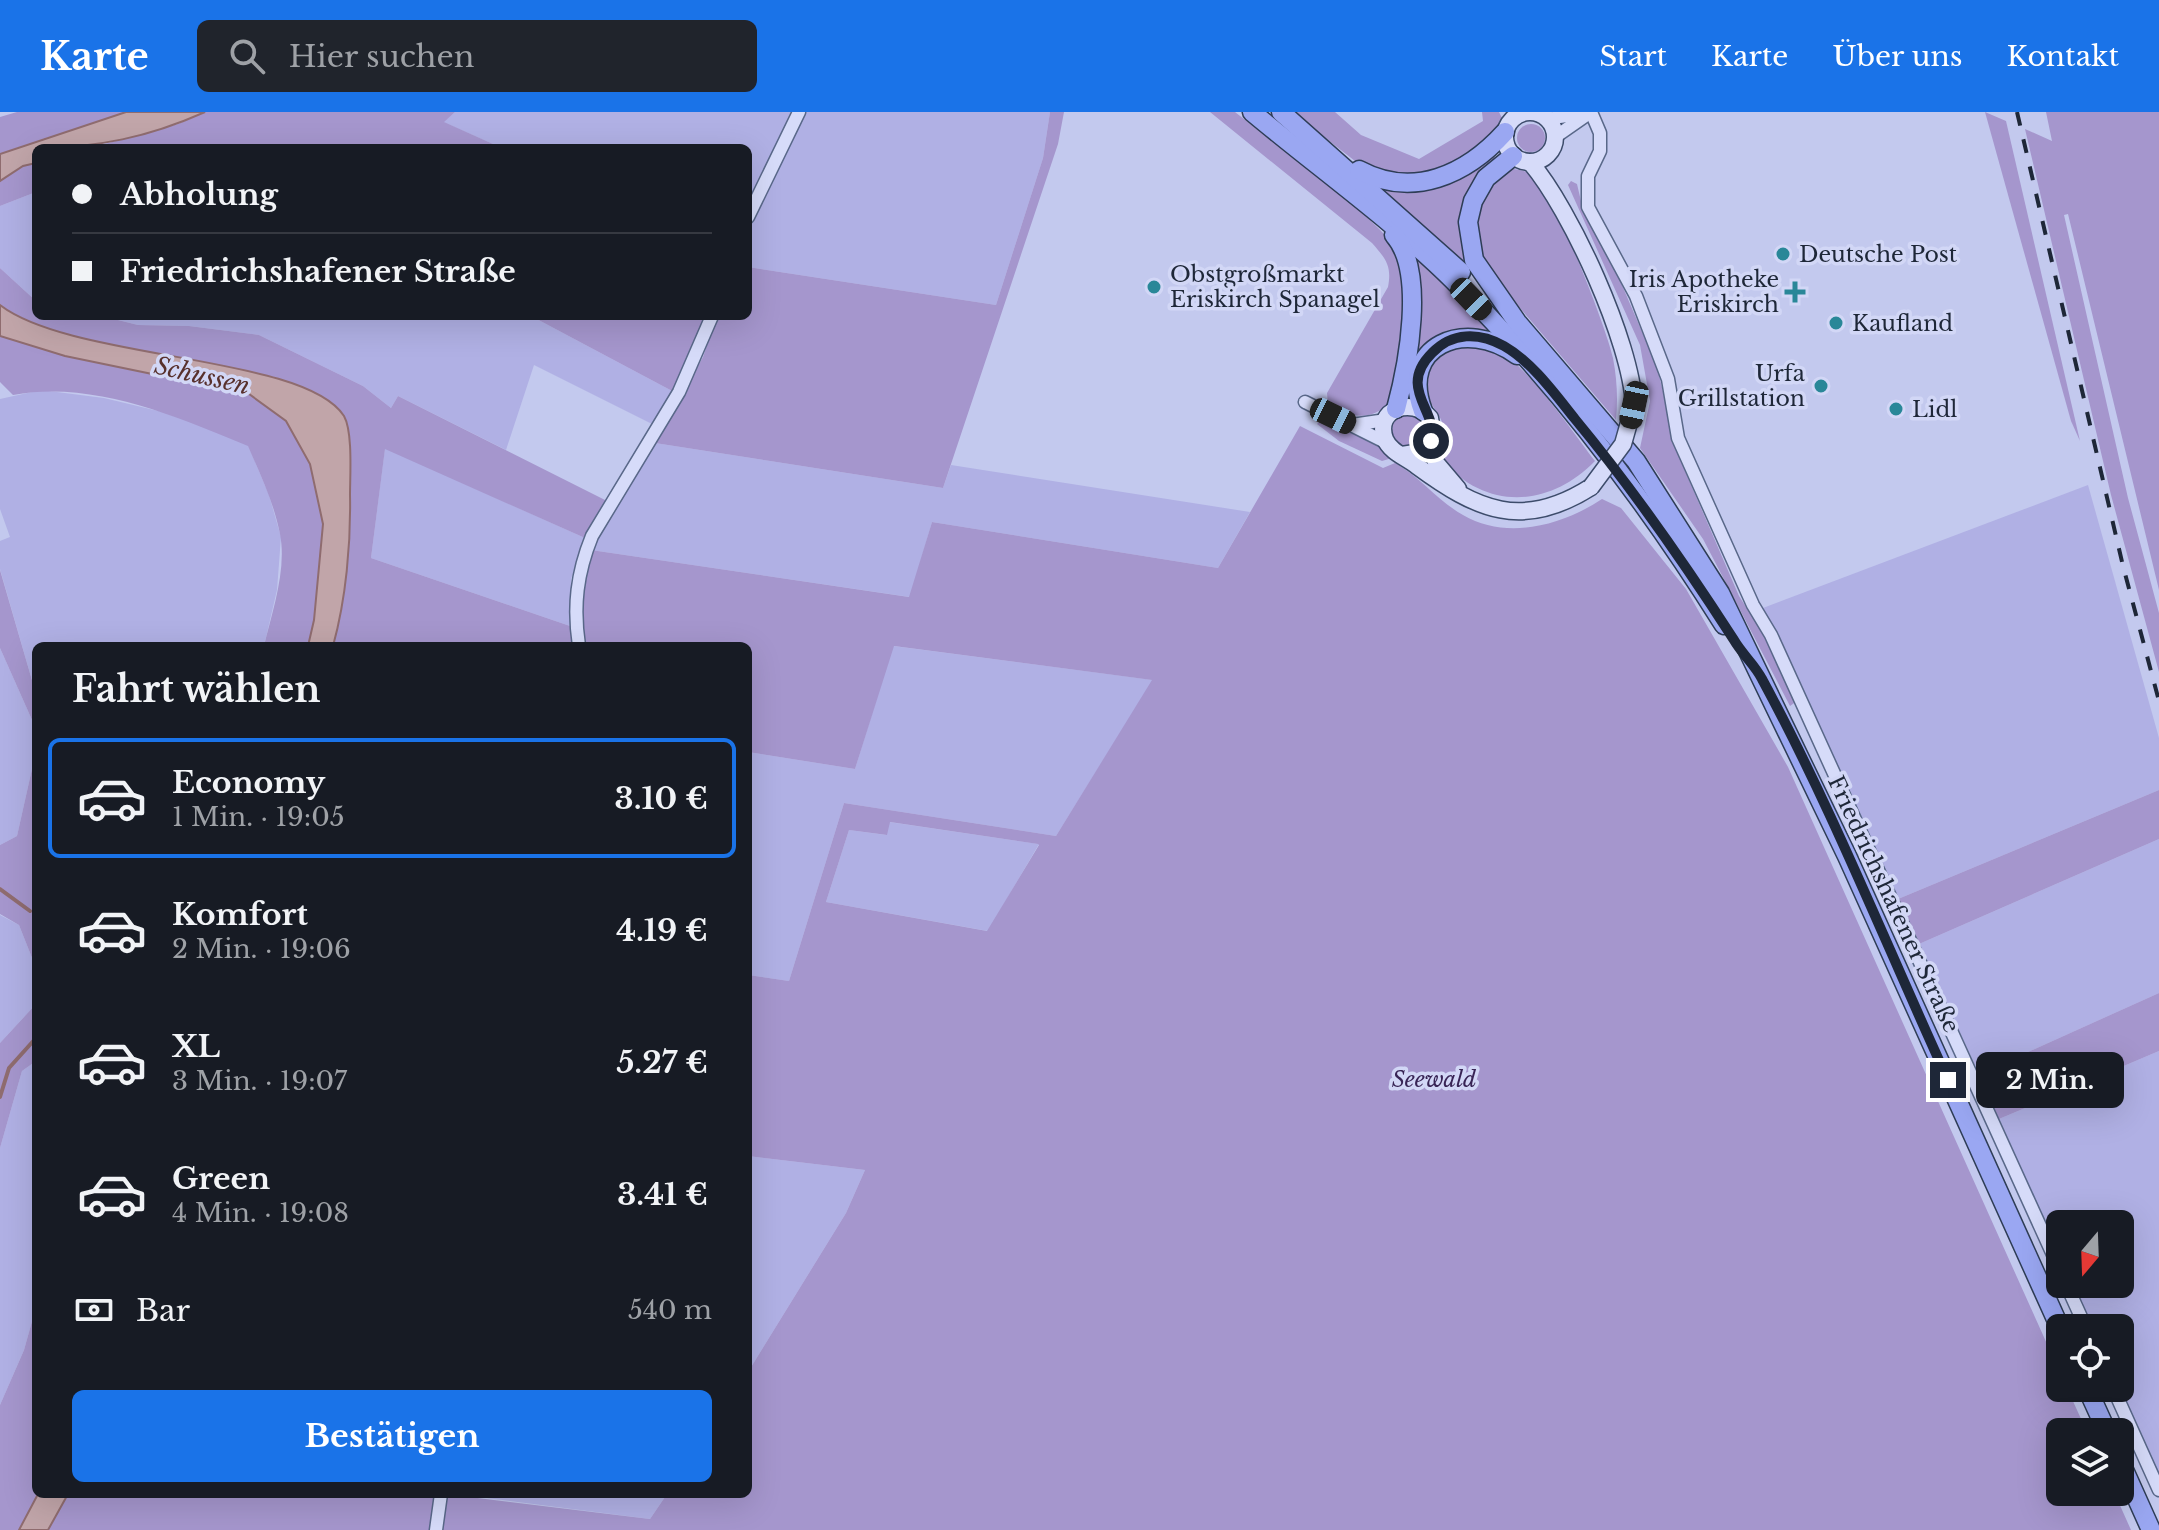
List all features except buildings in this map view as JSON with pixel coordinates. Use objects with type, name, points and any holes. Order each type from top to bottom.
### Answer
[{"type":"main road","points":[[1252,112],[1451,279],[1511,339],[1609,460],[1761,676]]},
{"type":"main road","points":[[1281,112],[1315,139],[1517,322],[1600,415],[1662,498],[1720,593],[1761,676]]},
{"type":"main road","points":[[1315,139],[1370,176],[1406,185],[1432,181],[1451,171],[1507,122]]},
{"type":"main road","points":[[1517,322],[1474,260],[1468,222],[1473,201],[1486,178],[1530,158]]},
{"type":"main road","points":[[1360,202],[1397,238],[1412,270],[1411,316],[1391,414]]},
{"type":"main road","points":[[1423,411],[1418,389],[1429,355],[1452,338],[1467,336],[1492,340],[1506,347],[1557,396]]},
{"type":"main road","name":"Friedrichshafener Straße","points":[[1761,676],[1847,856],[2054,1314]]},
{"type":"main road","points":[[2134,1492],[2151,1530]]},
{"type":"street","points":[[752,209],[799,112]]},
{"type":"street","points":[[1305,402],[1387,443],[1437,483],[1467,499],[1503,511],[1533,510],[1562,503],[1591,487],[1623,444],[1634,405],[1633,379],[1605,300],[1550,185],[1530,158],[1507,148],[1507,122],[1525,112],[1547,119],[1591,112]]},
{"type":"street","points":[[1530,158],[1591,112]]},
{"type":"street","points":[[1591,112],[1600,133],[1600,151],[1588,176],[1588,207],[1636,296],[1668,379],[1678,438],[1753,605],[1778,649],[2046,1239]]},
{"type":"street","points":[[1547,119],[1555,137]]},
{"type":"street","points":[[579,642],[575,591],[592,536],[679,392],[710,320]]},
{"type":"street","points":[[1352,425],[1410,406],[1423,411],[1433,427],[1431,441],[1436,463],[1467,499]]},
{"type":"street","points":[[1387,443],[1383,430],[1391,414]]},
{"type":"street","points":[[1402,455],[1421,452],[1431,441]]},
{"type":"street","points":[[2119,1402],[2159,1490]]},
{"type":"street","points":[[436,1530],[440,1498]]},
{"type":"shaded area","points":[[455,112],[794,112],[752,198],[752,144],[493,144],[443,122]]},
{"type":"shaded area","points":[[803,112],[1050,112],[1043,158],[996,305],[752,268],[752,223]]},
{"type":"shaded area","points":[[32,194],[32,297],[0,268],[0,206]]},
{"type":"shaded area","points":[[118,320],[539,320],[674,392],[654,425],[534,365],[506,450],[398,396],[391,408],[363,386],[259,335],[189,326],[138,325]]},
{"type":"shaded area","points":[[41,390],[104,398],[171,414],[248,445],[269,495],[281,537],[277,590],[265,642],[32,642],[32,680],[0,569],[0,541],[10,537],[0,509],[0,399]]},
{"type":"shaded area","points":[[655,443],[943,488],[951,465],[1250,512],[1218,568],[932,522],[910,597],[591,550]]},
{"type":"shaded area","points":[[385,448],[585,538],[571,579],[570,626],[371,558]]},
{"type":"shaded area","points":[[2088,485],[2159,738],[2159,790],[1898,899],[1763,608]]},
{"type":"shaded area","points":[[893,646],[1153,680],[1056,836],[844,803],[789,981],[752,976],[752,753],[855,769]]},
{"type":"shaded area","points":[[0,648],[32,720],[32,769],[17,836],[0,845]]},
{"type":"shaded area","points":[[889,822],[1039,844],[988,931],[826,902],[849,830],[886,835]]},
{"type":"shaded area","points":[[2159,839],[2159,993],[1979,1074],[1919,944]]},
{"type":"shaded area","points":[[0,915],[19,925],[32,958],[32,1008],[0,1043]]},
{"type":"shaded area","points":[[2159,1051],[2159,1476],[2125,1402],[2134,1402],[2134,1314],[2087,1314],[2079,1298],[2134,1298],[2134,1210],[2046,1210],[2046,1224],[1999,1119]]},
{"type":"shaded area","points":[[32,1064],[32,1321],[24,1350],[0,1405],[0,1148],[22,1071]]},
{"type":"shaded area","points":[[752,1156],[865,1170],[846,1213],[752,1366]]},
{"type":"shaded area","points":[[487,1498],[664,1498],[650,1519]]},
{"type":"green space","points":[[17,112],[126,112],[0,154],[0,117]]},
{"type":"green space","points":[[205,112],[455,112],[444,122],[493,144],[105,144],[178,124]]},
{"type":"green space","points":[[1050,112],[1064,112],[1058,144],[943,488],[655,443],[703,357],[716,320],[752,320],[752,268],[996,305],[1043,158]]},
{"type":"green space","points":[[1210,112],[1235,112],[1301,162],[1377,227],[1404,262],[1407,311],[1391,402],[1376,412],[1361,416],[1345,413],[1328,404],[1327,393],[1388,287],[1389,274],[1384,258],[1372,243]]},
{"type":"green space","points":[[1292,112],[1335,112],[1361,135],[1419,159],[1483,121],[1482,112],[1499,112],[1502,118],[1493,139],[1440,173],[1413,180],[1364,168]]},
{"type":"green space","points":[[1985,112],[2006,121],[2080,441],[2071,421]]},
{"type":"green space","points":[[2046,112],[2159,112],[2159,590],[2068,214],[2064,215],[2128,498],[2159,613],[2159,672],[2111,495],[2025,129],[2052,141]]},
{"type":"green space","points":[[1531,124],[1541,128],[1545,138],[1541,148],[1531,152],[1521,148],[1517,138],[1521,128]]},
{"type":"green space","points":[[1493,153],[1495,158],[1474,183],[1463,214],[1462,246],[1473,276],[1372,184],[1384,187]]},
{"type":"green space","points":[[32,164],[32,194],[0,206],[0,181],[23,166]]},
{"type":"green space","points":[[1510,168],[1530,174],[1542,188],[1579,262],[1613,358],[1617,389],[1616,420],[1478,259],[1474,240],[1480,195]]},
{"type":"green space","points":[[1571,181],[1577,184],[1584,214],[1610,257],[1657,367],[1679,457],[1739,596],[1762,632],[1797,701],[1790,706],[1703,539],[1640,448],[1650,401],[1640,345],[1568,185]]},
{"type":"green space","points":[[1415,256],[1499,334],[1471,329],[1450,334],[1433,347],[1415,368],[1420,285]]},
{"type":"green space","points":[[0,268],[32,297],[32,320],[118,320],[138,325],[189,326],[259,335],[363,386],[391,408],[398,396],[609,502],[585,538],[385,449],[371,558],[570,626],[572,642],[334,642],[347,571],[350,532],[350,443],[344,416],[321,396],[284,381],[79,337],[34,323],[0,305]]},
{"type":"green space","points":[[539,320],[705,320],[674,392]]},
{"type":"green space","points":[[0,336],[65,356],[250,394],[286,421],[310,464],[323,524],[314,620],[309,642],[265,642],[278,591],[282,548],[274,511],[248,446],[133,404],[73,392],[13,395],[0,382]]},
{"type":"green space","points":[[1465,342],[1490,345],[1518,365],[1547,397],[1595,461],[1577,477],[1538,495],[1498,495],[1459,477],[1442,460],[1443,426],[1426,389],[1429,371],[1434,364],[1448,351]]},
{"type":"green space","points":[[1408,414],[1419,419],[1424,430],[1419,441],[1408,446],[1397,441],[1392,430],[1397,419]]},
{"type":"green space","points":[[1320,421],[1376,443],[1392,458],[1382,461],[1339,441],[1317,424]]},
{"type":"green space","name":"Seewald","points":[[1300,426],[1383,468],[1395,463],[1454,509],[1480,523],[1516,528],[1534,526],[1570,516],[1602,499],[1621,508],[1686,589],[1788,767],[2046,1342],[2046,1402],[2073,1402],[2081,1418],[2046,1418],[2046,1506],[2120,1506],[2131,1530],[441,1530],[445,1498],[478,1498],[650,1519],[664,1498],[752,1498],[752,1366],[846,1213],[865,1170],[752,1156],[752,976],[789,981],[844,803],[1056,836],[1152,680],[894,646],[855,769],[752,753],[752,642],[584,642],[580,594],[591,550],[909,597],[932,522],[1218,568]],"holes":[[[890,822],[1038,844],[987,931],[826,902],[849,830],[887,835]]]},
{"type":"green space","points":[[0,570],[32,680],[32,720],[0,648]]},
{"type":"green space","points":[[32,769],[32,958],[19,925],[0,914],[0,845],[17,836]]},
{"type":"green space","points":[[2159,790],[2159,839],[1919,944],[1898,899]]},
{"type":"green space","points":[[2159,993],[2159,1051],[1999,1119],[1979,1074]]},
{"type":"green space","points":[[32,1008],[32,1064],[22,1071],[0,1148],[0,1043]]},
{"type":"green space","points":[[32,1321],[32,1498],[36,1498],[19,1530],[0,1530],[0,1405],[24,1350]]},
{"type":"green space","points":[[66,1498],[435,1498],[431,1530],[48,1530]]},
{"type":"water","points":[[126,112],[205,112],[164,128],[122,139],[92,144],[32,144],[32,164],[23,166],[0,181],[0,154]]},
{"type":"water","name":"Schussen","points":[[0,305],[34,323],[79,337],[284,380],[321,396],[344,416],[350,443],[350,532],[347,571],[334,642],[309,642],[314,620],[323,524],[310,464],[286,421],[249,394],[65,356],[0,336]]},
{"type":"water","points":[[36,1498],[66,1498],[48,1530],[19,1530]]},
{"type":"waterway","points":[[0,889],[30,911]]},
{"type":"waterway","points":[[0,1097],[9,1068],[32,1042]]},
{"type":"railway","points":[[2017,112],[2123,566],[2159,701]]},
{"type":"place","name":"Deutsche Post","points":[[1783,254]]},
{"type":"place","name":"Obstgroßmarkt Eriskirch Spanagel","points":[[1154,287]]},
{"type":"place","name":"Iris Apotheke Eriskirch","points":[[1795,292]]},
{"type":"place","name":"Kaufland","points":[[1836,323]]},
{"type":"place","name":"Urfa Grillstation","points":[[1821,386]]},
{"type":"place","name":"Lidl","points":[[1896,409]]},
{"type":"route","points":[[1431,441],[1432,422],[1423,411],[1418,389],[1423,367],[1429,355],[1452,338],[1478,336],[1492,340],[1520,357],[1557,396],[1609,460],[1761,676],[1847,856],[1948,1080]]}]
